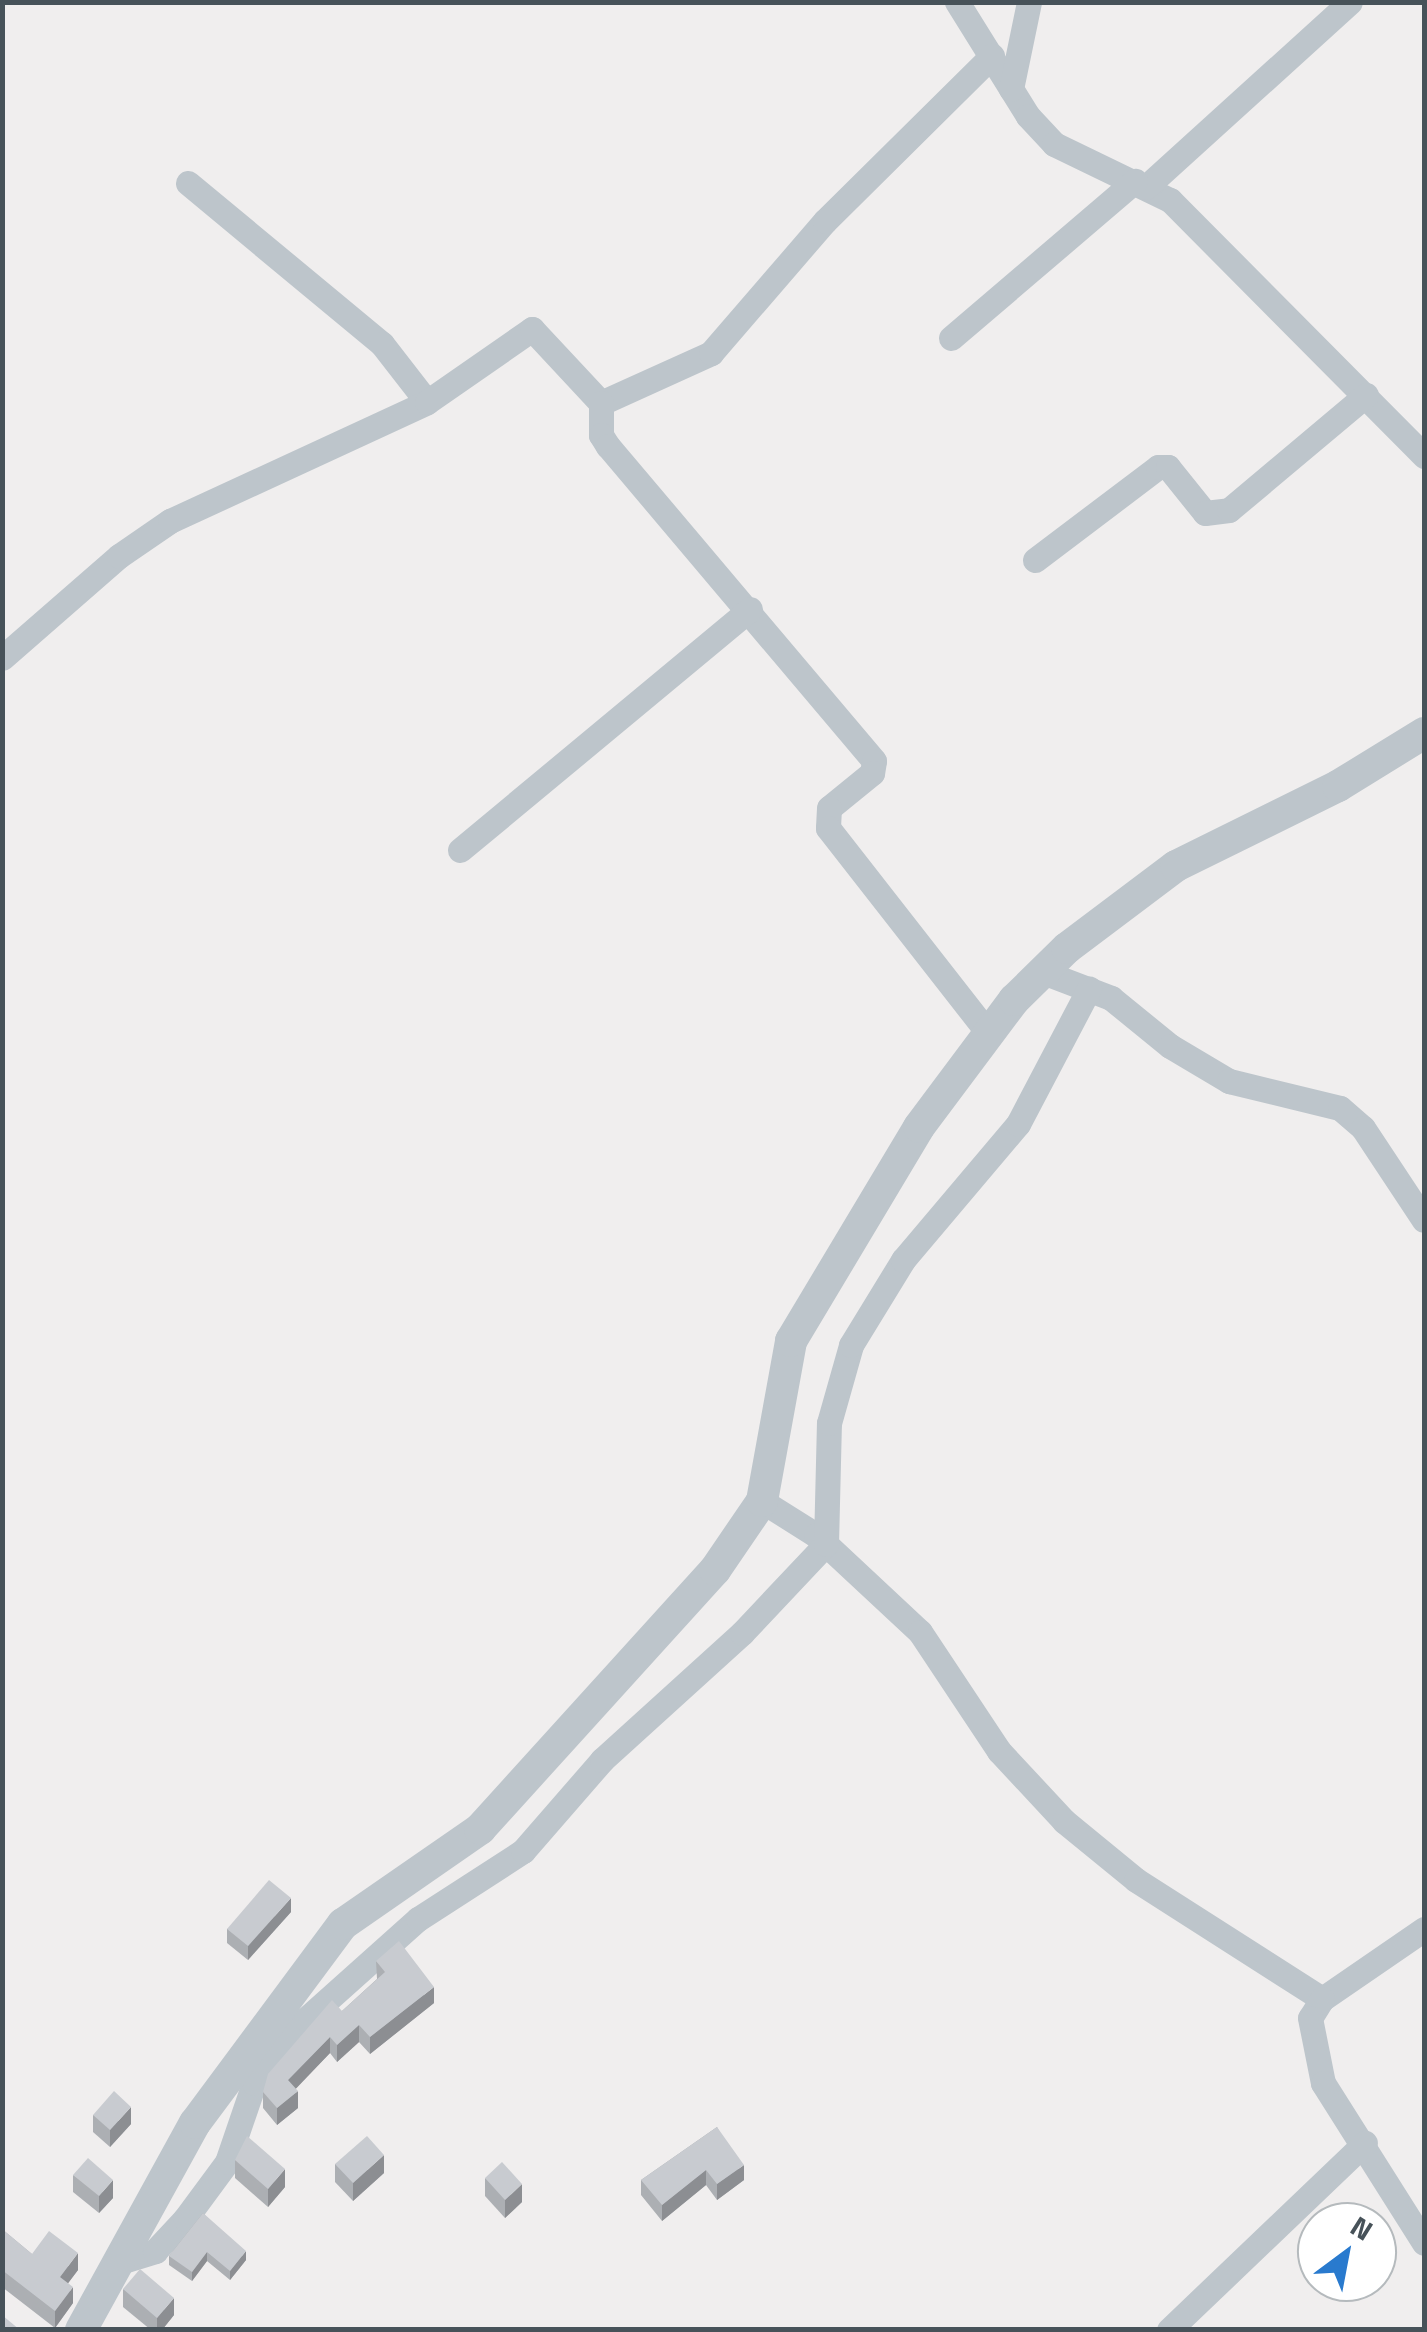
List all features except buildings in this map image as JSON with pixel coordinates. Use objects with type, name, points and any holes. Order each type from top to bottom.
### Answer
[{"type":"street","points":[[957,2],[1011,89],[1054,144],[1140,184],[1199,227],[1424,456]]},
{"type":"street","points":[[1011,89],[1029,2]]},
{"type":"street","points":[[951,338],[1140,184],[1350,2]]},
{"type":"street","points":[[601,403],[711,353],[824,221],[992,56]]},
{"type":"street","points":[[188,183],[382,344],[427,402]]},
{"type":"street","points":[[2,658],[119,556],[170,521],[427,402],[532,329],[601,403],[601,434],[608,446],[750,609],[874,762],[872,773],[829,808],[828,828],[988,1033]]},
{"type":"street","points":[[1035,560],[1158,467],[1168,467],[1205,513],[1230,510],[1366,396]]},
{"type":"street","points":[[460,850],[750,609]]},
{"type":"street","points":[[81,2330],[123,2261],[195,2123],[343,1924],[480,1829],[714,1570],[762,1501],[791,1342],[919,1127],[988,1033],[1043,972],[1176,866],[1338,786],[1424,733]]},
{"type":"street","points":[[1043,972],[1090,988],[1229,1081],[1340,1108],[1363,1128],[1424,1220]]},
{"type":"street","points":[[123,2261],[155,2251],[185,2219],[227,2162],[254,2083],[306,2019],[418,1919],[523,1851],[602,1760],[742,1633],[826,1544],[830,1424],[851,1345],[903,1260],[1018,1124],[1090,988]]},
{"type":"street","points":[[762,1501],[826,1544],[920,1632],[999,1752],[1064,1821],[1136,1880],[1322,1999]]},
{"type":"street","points":[[1424,1929],[1322,1999],[1310,2018],[1323,2083],[1365,2143],[1424,2243]]},
{"type":"street","points":[[1169,2330],[1365,2143]]}]
